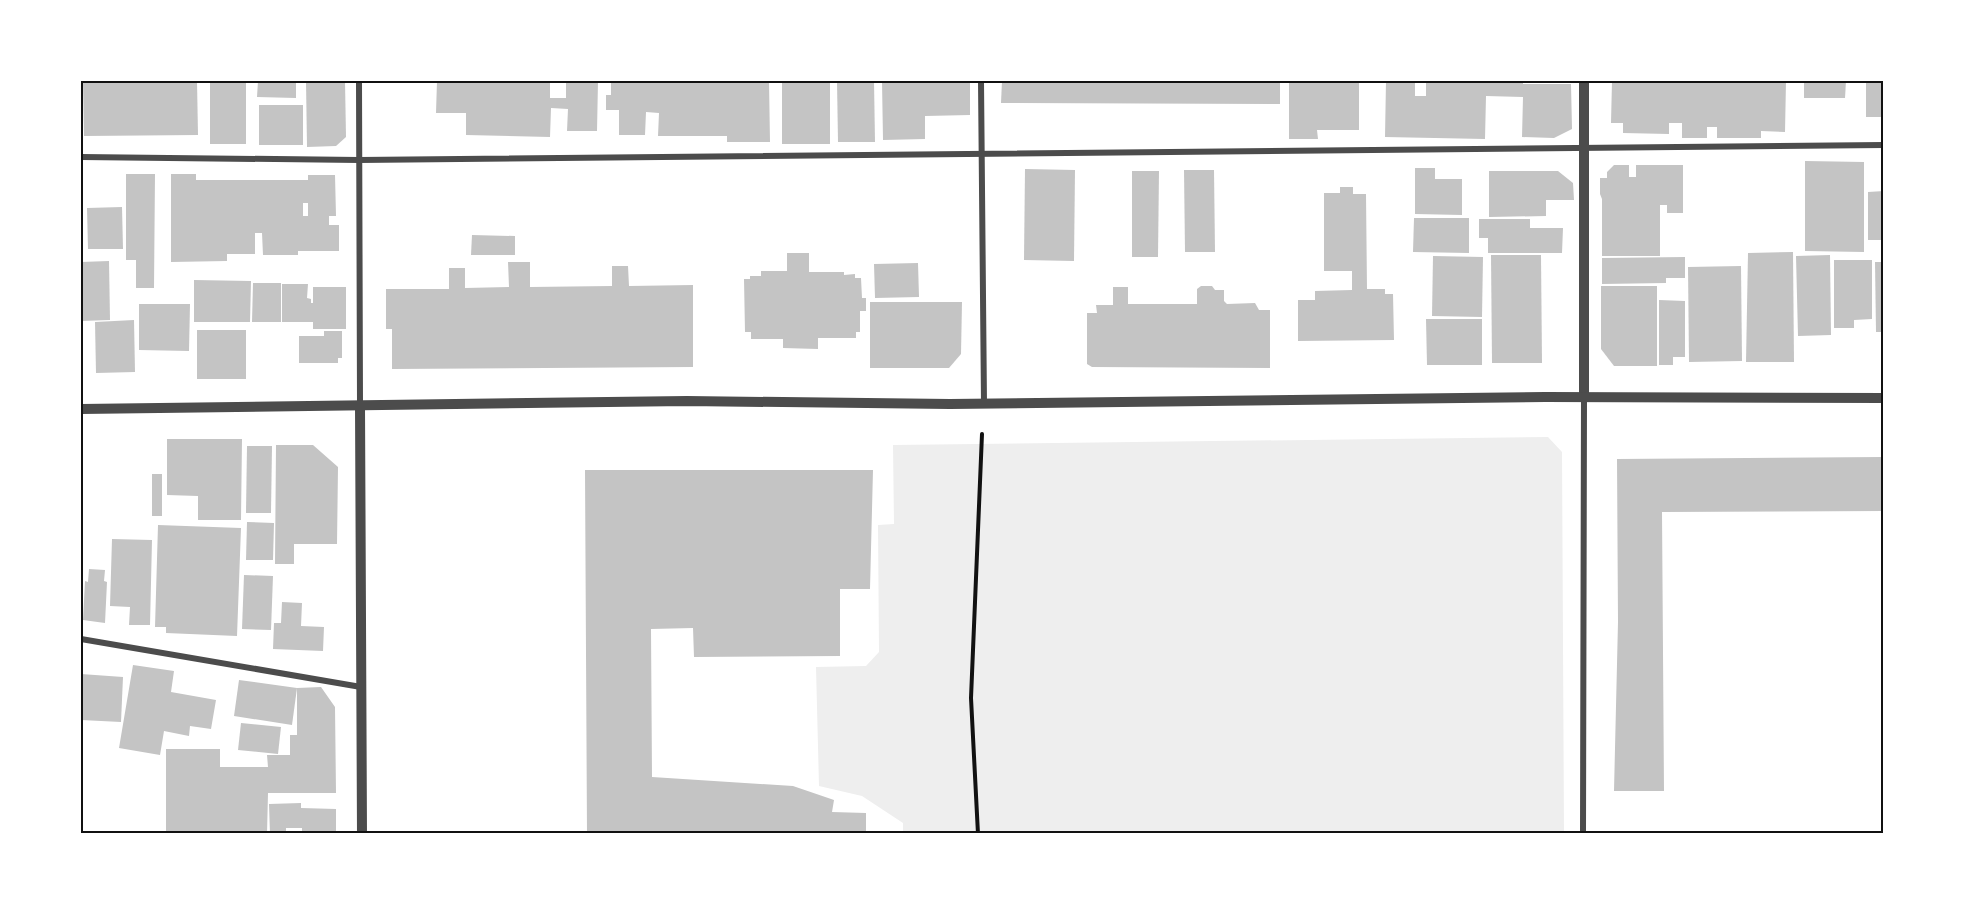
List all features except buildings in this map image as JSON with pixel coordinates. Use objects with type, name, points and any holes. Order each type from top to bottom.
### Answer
[{"type":"street","points":[[359,81],[362,834]]},
{"type":"street","points":[[981,81],[984,403]]},
{"type":"street","points":[[1583,834],[1584,81]]},
{"type":"street","points":[[81,157],[359,160],[1884,146]]},
{"type":"street","points":[[81,409],[687,400],[984,403],[1584,397],[1884,398]]},
{"type":"street","points":[[81,639],[361,687]]},
{"type":"path","points":[[978,834],[971,698],[982,434]]},
{"type":"shaded area","points":[[1548,437],[1562,452],[1564,834],[903,834],[903,823],[862,796],[819,786],[816,667],[866,666],[879,652],[878,525],[894,524],[893,445]]}]
